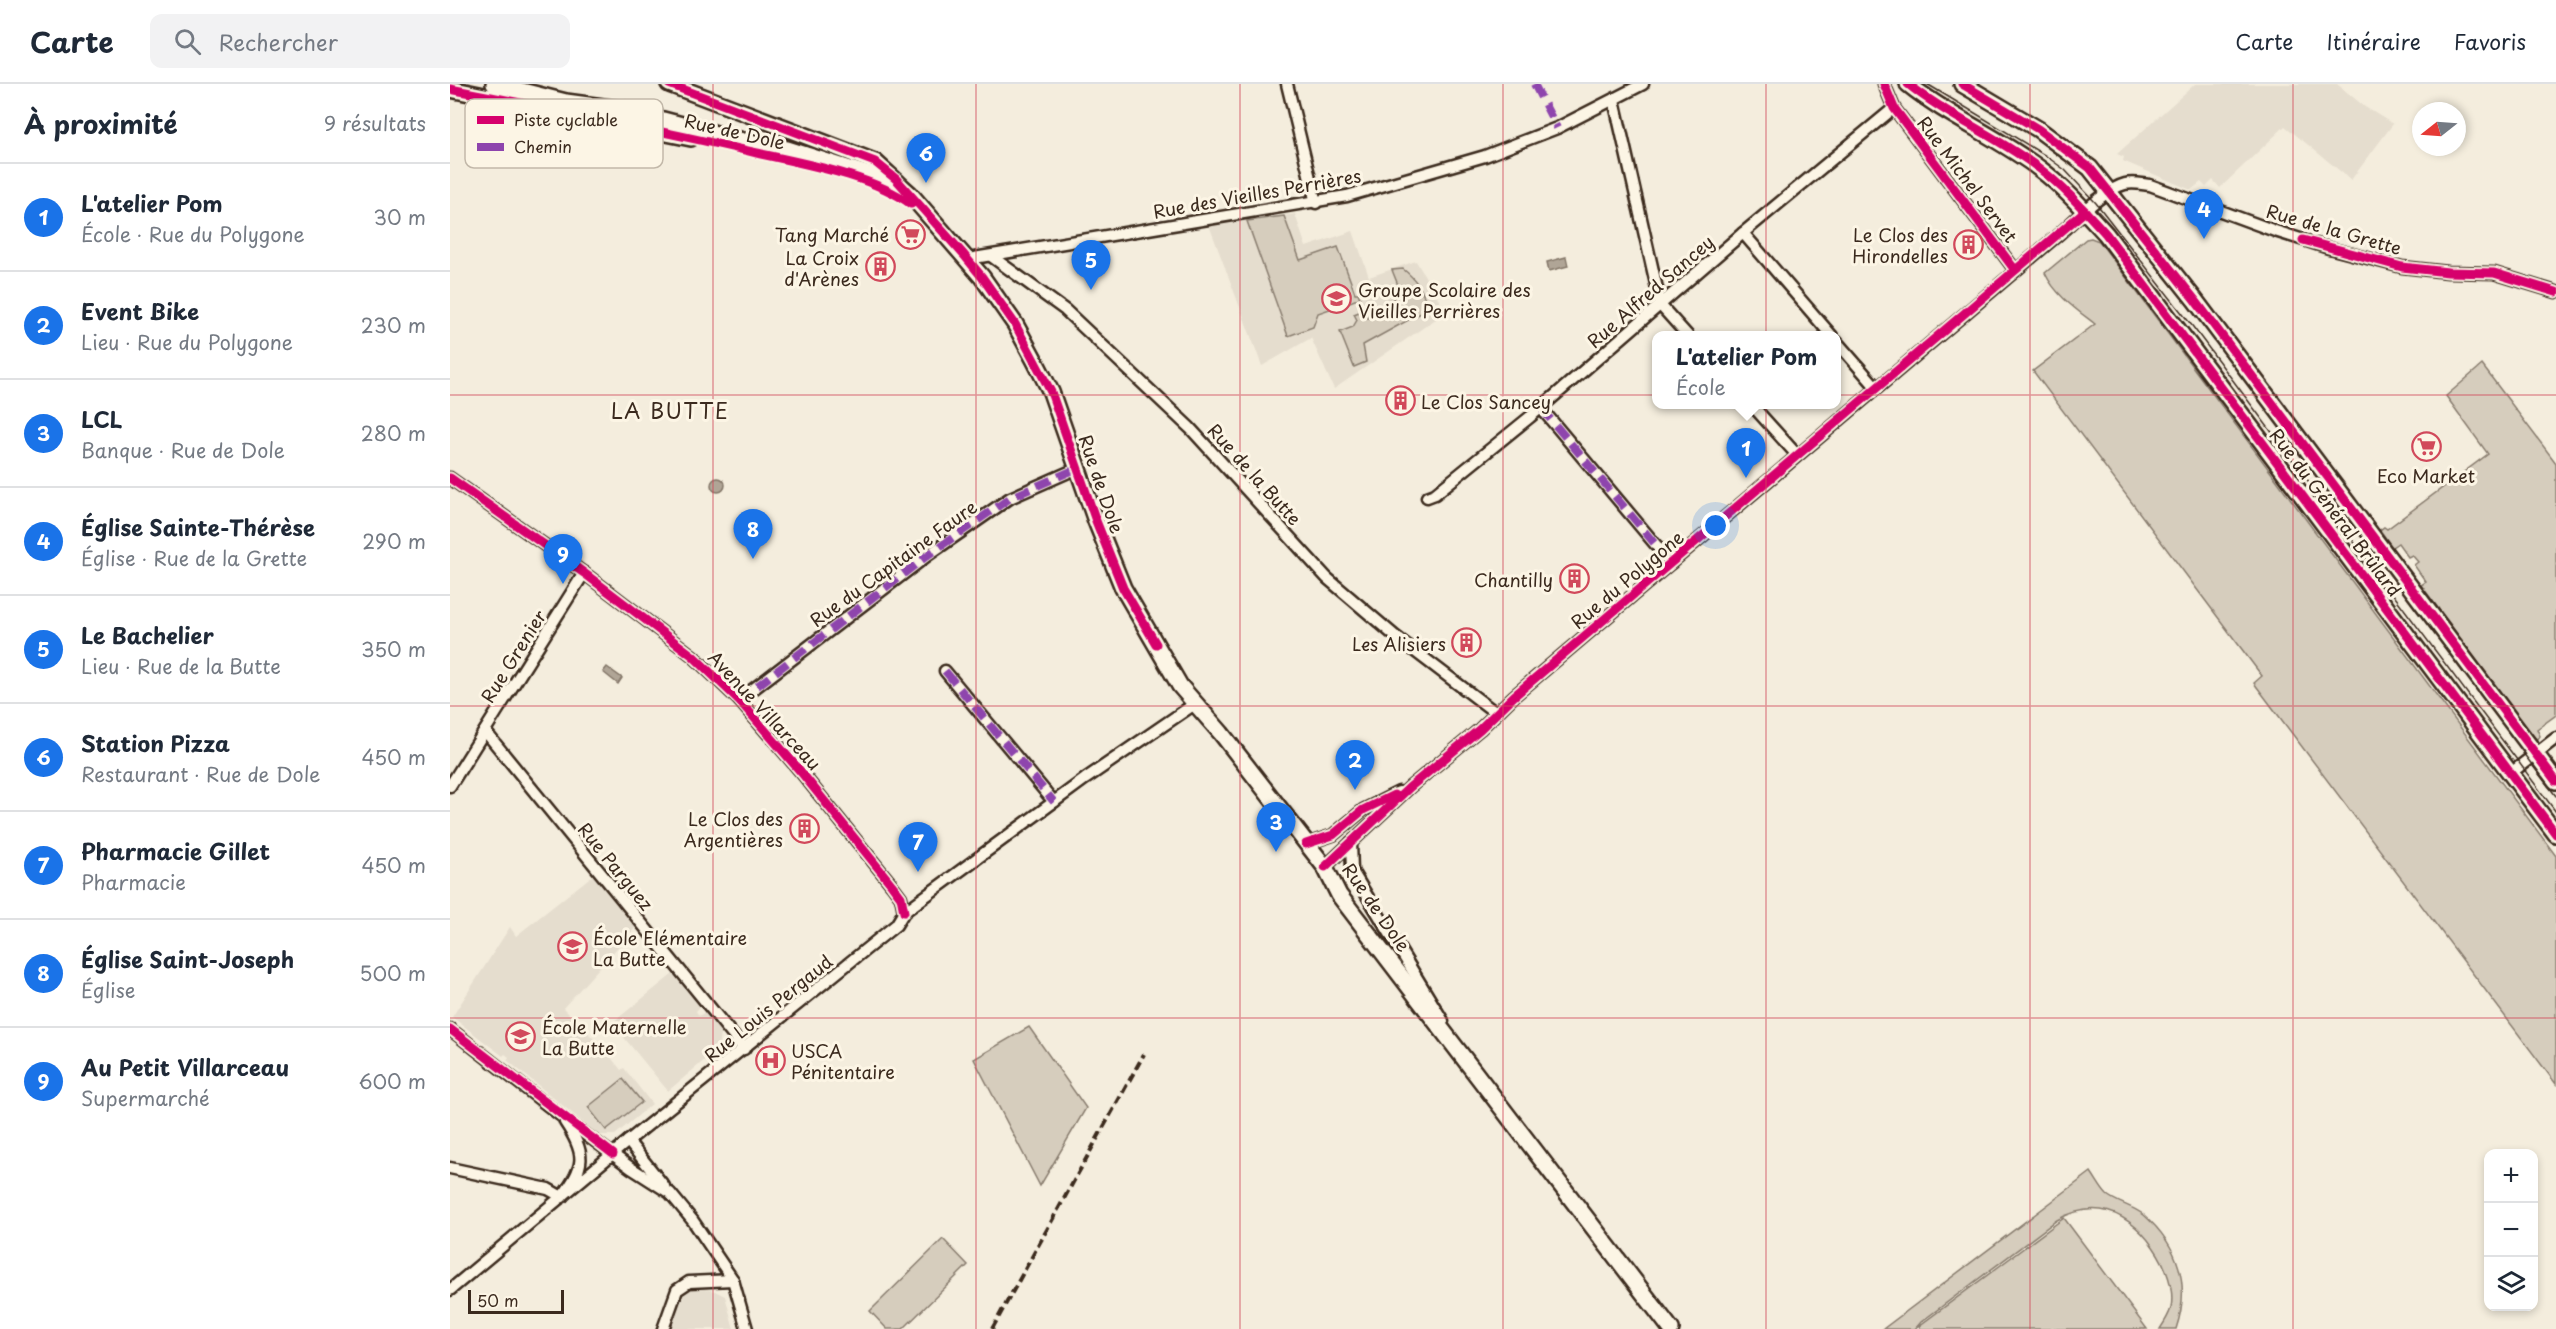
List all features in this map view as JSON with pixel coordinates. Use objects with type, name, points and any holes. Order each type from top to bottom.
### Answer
[{"type":"main road","name":"Rue de Dole","points":[[494,84],[554,99]]},
{"type":"main road","points":[[669,84],[874,162],[896,179],[900,185]]},
{"type":"main road","name":"Rue du Général Brûlard","points":[[1908,84],[1930,101],[2041,169],[2106,234],[2556,834]]},
{"type":"main road","name":"Rue du Général Brûlard","points":[[1962,84],[2065,148],[2090,168],[2202,309],[2556,781]]},
{"type":"main road","name":"Rue de Dole","points":[[450,89],[502,99]]},
{"type":"main road","name":"Rue de Dole","points":[[663,120],[743,141],[787,149],[900,185],[968,259],[1015,324],[1044,377],[1063,422],[1096,521],[1123,588],[1180,686],[1196,703],[1325,867],[1340,895],[1671,1329]]},
{"type":"main road","name":"Rue de Dole","points":[[663,131],[857,179],[905,200],[932,219]]},
{"type":"street","points":[[1287,84],[1317,202]]},
{"type":"street","name":"Rue des Vieilles Perrières","points":[[968,259],[1317,202],[1392,184],[1485,156],[1557,129],[1643,84]]},
{"type":"street","name":"Rue Michel Servet","points":[[1884,84],[1894,108],[2015,270]]},
{"type":"street","points":[[1614,100],[1661,306],[1684,331]]},
{"type":"street","name":"Rue Alfred Sancey","points":[[1427,497],[1435,495],[1541,408],[1743,233],[1894,108]]},
{"type":"street","name":"Rue de la Grette","points":[[2110,192],[2125,184],[2150,185],[2329,248],[2402,267],[2448,272],[2494,273],[2556,292]]},
{"type":"street","name":"Rue du Polygone","points":[[1325,867],[1410,787],[1496,713],[2015,270],[2110,192]]},
{"type":"street","points":[[1743,233],[1828,331]]},
{"type":"street","name":"Rue de la Butte","points":[[991,256],[1065,310],[1190,428],[1327,579],[1395,636],[1496,713]]},
{"type":"street","points":[[1841,347],[1877,388]]},
{"type":"street","points":[[1541,408],[1671,563]]},
{"type":"street","points":[[1755,409],[1797,455]]},
{"type":"street","name":"Rue du Capitaine Faure","points":[[739,700],[928,555],[1010,498],[1078,468]]},
{"type":"street","name":"Avenue Villarceau","points":[[450,478],[584,573],[693,656],[739,700],[808,780],[901,897],[904,912]]},
{"type":"street","name":"Rue Grenier","points":[[450,786],[584,573]]},
{"type":"street","points":[[945,671],[1054,802]]},
{"type":"street","name":"Rue Louis Pergaud","points":[[450,1290],[628,1141],[896,926],[904,912],[1054,802],[1196,703]]},
{"type":"street","name":"Rue Parguez","points":[[485,731],[744,1049]]},
{"type":"street","points":[[2511,773],[2556,738]]},
{"type":"street","name":"Rue du Polygone","points":[[1306,844],[1333,835],[1363,810],[1410,787]]},
{"type":"street","name":"Rue de Dole","points":[[1351,842],[1352,871],[1467,1063]]},
{"type":"street","points":[[450,1029],[560,1115],[670,1193]]},
{"type":"street","points":[[450,1168],[548,1189],[562,1197],[578,1175],[581,1166],[581,1148],[560,1115]]},
{"type":"street","points":[[628,1141],[693,1221],[733,1280],[747,1329]]},
{"type":"street","points":[[663,1329],[677,1290],[689,1282],[733,1280]]},
{"type":"shaded area","points":[[2195,84],[2337,84],[2365,107],[2393,124],[2351,180],[2285,126],[2220,188],[2213,180],[2206,187],[2201,182],[2191,190],[2123,161],[2124,157],[2117,154]]},
{"type":"shaded area","name":"Groupe Scolaire des Vieilles Perrières","points":[[1295,214],[1306,247],[1353,231],[1369,277],[1416,261],[1446,312],[1334,389],[1311,338],[1262,366],[1209,225]]},
{"type":"shaded area","points":[[1284,216],[1300,260],[1338,247],[1355,293],[1358,293],[1360,298],[1346,305],[1318,313],[1313,327],[1288,336],[1247,221]]},
{"type":"shaded area","points":[[2086,239],[2099,241],[2556,856],[2556,1084],[2254,683],[2262,676],[2033,371],[2095,324],[2060,295],[2045,273]]},
{"type":"shaded area","points":[[1566,257],[1568,266],[1549,271],[1547,262]]},
{"type":"shaded area","points":[[1403,269],[1418,285],[1427,305],[1423,312],[1363,345],[1366,362],[1354,367],[1340,332],[1353,327],[1357,320],[1354,314],[1364,310],[1368,318],[1393,309],[1389,300],[1402,295],[1392,270]]},
{"type":"shaded area","points":[[2482,365],[2556,463],[2556,715],[2537,729],[2540,736],[2538,739],[2534,738],[2421,585],[2426,582],[2414,565],[2418,562],[2412,555],[2408,557],[2398,543],[2392,547],[2380,530],[2384,527],[2387,529],[2488,454],[2446,396]]},
{"type":"shaded area","points":[[715,478],[721,478],[725,485],[721,492],[715,492],[711,488],[711,482]]},
{"type":"shaded area","points":[[607,667],[622,678],[618,684],[603,672]]},
{"type":"shaded area","points":[[593,875],[635,928],[563,1008],[604,1049],[621,1070],[624,1068],[652,1104],[615,1135],[599,1135],[507,1060],[509,1057],[505,1054],[503,1056],[452,1017],[510,927],[516,936]]},
{"type":"shaded area","points":[[673,974],[700,1007],[696,1011],[699,1016],[705,1012],[721,1033],[719,1048],[668,1091],[612,1023]]},
{"type":"shaded area","points":[[1029,1027],[1086,1108],[1040,1186],[974,1059]]},
{"type":"shaded area","points":[[623,1079],[642,1102],[606,1130],[588,1107]]},
{"type":"shaded area","points":[[2091,1172],[2107,1195],[2144,1215],[2166,1240],[2179,1267],[2182,1282],[2180,1313],[2176,1329],[2160,1329],[2171,1308],[2172,1293],[2162,1262],[2153,1247],[2129,1222],[2115,1214],[2101,1210],[2089,1210],[2078,1211],[2057,1220],[1921,1322],[1915,1329],[1883,1329]]},
{"type":"shaded area","points":[[2064,1218],[2147,1329],[1921,1329],[1919,1326]]},
{"type":"shaded area","points":[[943,1239],[968,1265],[903,1329],[887,1329],[870,1311]]},
{"type":"shaded area","points":[[696,1287],[715,1291],[725,1296],[734,1329],[670,1329],[682,1294]]},
{"type":"tram line","points":[[1927,84],[2046,156],[2065,170],[2096,203],[2193,327],[2556,812]]},
{"type":"tram line","points":[[2523,753],[2556,796]]},
{"type":"railway","points":[[992,1329],[1144,1054]]},
{"type":"marked path","points":[[1534,84],[1557,128]]},
{"type":"marked path","points":[[1541,408],[1671,563]]},
{"type":"marked path","points":[[739,700],[928,555],[1010,498],[1078,468]]},
{"type":"marked path","points":[[945,671],[1054,802]]},
{"type":"cycle path","points":[[669,84],[875,162],[896,179],[964,255],[1015,324],[1051,392],[1096,521],[1123,588],[1156,644]]},
{"type":"cycle path","points":[[1884,84],[1894,108],[2015,270]]},
{"type":"cycle path","points":[[1908,84],[1940,107],[2040,169],[2066,192],[2106,234],[2556,834]]},
{"type":"cycle path","points":[[1962,84],[2038,129],[2090,168],[2195,300],[2556,781]]},
{"type":"cycle path","points":[[450,89],[501,99]]},
{"type":"cycle path","points":[[663,132],[837,172],[877,185],[911,204]]},
{"type":"cycle path","points":[[1325,867],[1410,787],[1480,729],[1514,696],[2085,211]]},
{"type":"cycle path","points":[[2303,240],[2402,267],[2448,272],[2494,273],[2556,292]]},
{"type":"cycle path","points":[[450,478],[584,573],[693,656],[739,700],[801,772],[901,897],[904,912]]},
{"type":"cycle path","points":[[1306,844],[1333,835],[1363,810],[1394,795]]},
{"type":"cycle path","points":[[450,1029],[613,1154]]},
{"type":"place","name":"Station Pizza","points":[[926,183]]},
{"type":"place","name":"Tang Marché","points":[[910,234]]},
{"type":"place","name":"Église Sainte-Thérèse","points":[[2204,239]]},
{"type":"place","name":"Le Clos des Hirondelles","points":[[1969,244]]},
{"type":"place","name":"La Croix d'Arènes","points":[[880,267]]},
{"type":"place","name":"Le Bachelier","points":[[1091,290]]},
{"type":"place","name":"Groupe Scolaire des Vieilles Perrières","points":[[1337,299]]},
{"type":"place","name":"Le Clos Sancey","points":[[1400,401]]},
{"type":"place","name":"Eco Market","points":[[2426,446]]},
{"type":"place","name":"L'atelier Pom","points":[[1746,478]]},
{"type":"place","name":"Église Saint-Joseph","points":[[753,559]]},
{"type":"place","name":"Chantilly","points":[[1574,579]]},
{"type":"place","name":"Au Petit Villarceau","points":[[563,584]]},
{"type":"place","name":"Les Alisiers","points":[[1467,643]]},
{"type":"place","name":"Event Bike","points":[[1355,790]]},
{"type":"place","name":"Le Clos des Argentières","points":[[804,828]]},
{"type":"place","name":"LCL","points":[[1276,852]]},
{"type":"place","name":"Pharmacie Gillet","points":[[918,872]]},
{"type":"place","name":"École Elémentaire La Butte","points":[[572,947]]},
{"type":"place","name":"École Maternelle La Butte","points":[[521,1036]]},
{"type":"place","name":"USCA Pénitentaire","points":[[770,1060]]},
{"type":"district","name":"LA BUTTE","points":[[670,410]]}]
